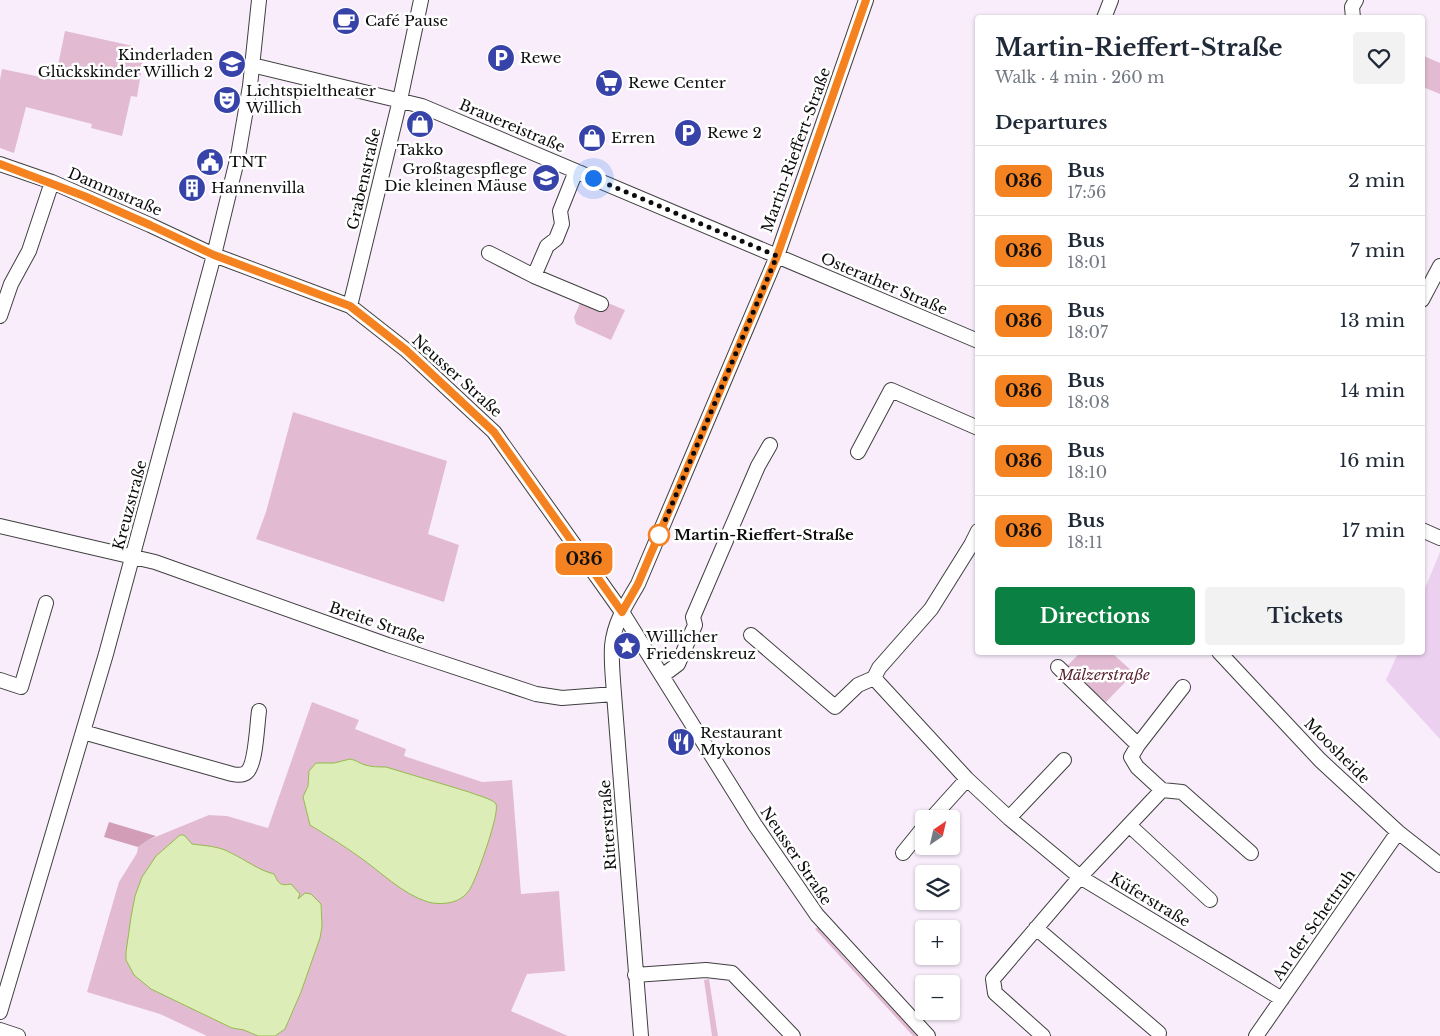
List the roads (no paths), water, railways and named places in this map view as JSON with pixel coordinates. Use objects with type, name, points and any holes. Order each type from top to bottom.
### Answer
[{"type":"street","name":"Kreuzstraße","points":[[0,1012],[134,556],[214,255],[238,156],[250,86],[258,0]]},
{"type":"street","name":"Grabenstraße","points":[[350,306],[400,100],[421,0]]},
{"type":"street","name":"Martin-Rieffert-Straße","points":[[622,612],[638,584],[777,256],[866,0]]},
{"type":"street","points":[[1105,15],[1111,0]]},
{"type":"street","points":[[1352,15],[1352,7],[1356,0]]},
{"type":"street","name":"Brauereistraße","points":[[252,65],[400,100],[431,110],[777,256]]},
{"type":"street","name":"Dammstraße","points":[[0,164],[52,182],[214,255]]},
{"type":"street","points":[[534,276],[547,246],[556,239],[562,224],[560,211],[576,171]]},
{"type":"street","points":[[0,316],[11,284],[29,251],[52,182]]},
{"type":"street","points":[[489,253],[534,276],[601,304]]},
{"type":"street","name":"Neusser Straße","points":[[214,255],[350,306],[406,350],[494,432],[622,612],[755,825],[817,916],[928,1036]]},
{"type":"street","name":"Osterather Straße","points":[[777,256],[975,340]]},
{"type":"street","points":[[1425,294],[1440,266]]},
{"type":"street","points":[[858,452],[891,390],[975,427]]},
{"type":"street","points":[[662,676],[676,666],[681,658],[695,625],[693,617],[758,466],[770,445]]},
{"type":"street","name":"Breite Straße","points":[[0,526],[134,556],[173,568],[522,690],[562,698],[614,694]]},
{"type":"street","points":[[1425,531],[1440,538]]},
{"type":"street","points":[[751,635],[835,707],[858,685],[874,678],[878,668],[931,609],[975,536]]},
{"type":"street","points":[[0,680],[22,687],[46,603]]},
{"type":"street","name":"Ritterstraße","points":[[622,612],[612,644],[614,694],[641,1036]]},
{"type":"street","name":"Moosheide","points":[[1222,655],[1320,760],[1398,832],[1440,865]]},
{"type":"street","points":[[1058,667],[1138,745]]},
{"type":"street","name":"Küferstraße","points":[[874,678],[967,779],[1008,818],[1080,877],[1282,999]]},
{"type":"street","points":[[1183,687],[1138,745],[1132,757],[1137,767],[1162,790],[1182,792],[1251,853]]},
{"type":"street","points":[[83,732],[241,775],[246,773],[251,765],[259,711]]},
{"type":"street","points":[[1008,818],[1064,760]]},
{"type":"street","points":[[939,810],[967,779]]},
{"type":"street","points":[[1043,1036],[995,992],[993,979],[1080,877],[1162,790]]},
{"type":"street","points":[[1129,825],[1210,900]]},
{"type":"street","name":"An der Schettruh","points":[[1256,1036],[1398,832]]},
{"type":"street","points":[[903,853],[915,839]]},
{"type":"street","points":[[1036,928],[1159,1033]]},
{"type":"street","points":[[635,975],[706,970],[732,973],[793,1036]]},
{"type":"street","points":[[0,1030],[18,1036]]},
{"type":"place","name":"Café Pause","points":[[346,21]]},
{"type":"place","name":"Rewe","points":[[501,58]]},
{"type":"place","name":"Kinderladen Glückskinder Willich 2","points":[[232,64]]},
{"type":"place","name":"Rewe Center","points":[[609,83]]},
{"type":"place","name":"Lichtspieltheater Willich","points":[[227,100]]},
{"type":"place","name":"Takko","points":[[420,124]]},
{"type":"place","name":"Rewe 2","points":[[688,133]]},
{"type":"place","name":"Erren","points":[[592,138]]},
{"type":"place","name":"TNT","points":[[210,162]]},
{"type":"place","name":"Großtagespflege Die kleinen Mäuse","points":[[546,178]]},
{"type":"place","name":"Hannenvilla","points":[[192,188]]},
{"type":"place","name":"Martin-Rieffert-Straße","points":[[659,535]]},
{"type":"place","name":"Willicher Friedenskreuz","points":[[627,646]]},
{"type":"place","name":"Restaurant Mykonos","points":[[681,742]]},
{"type":"park label","name":"Mälzerstraße","points":[[1104,675]]}]
